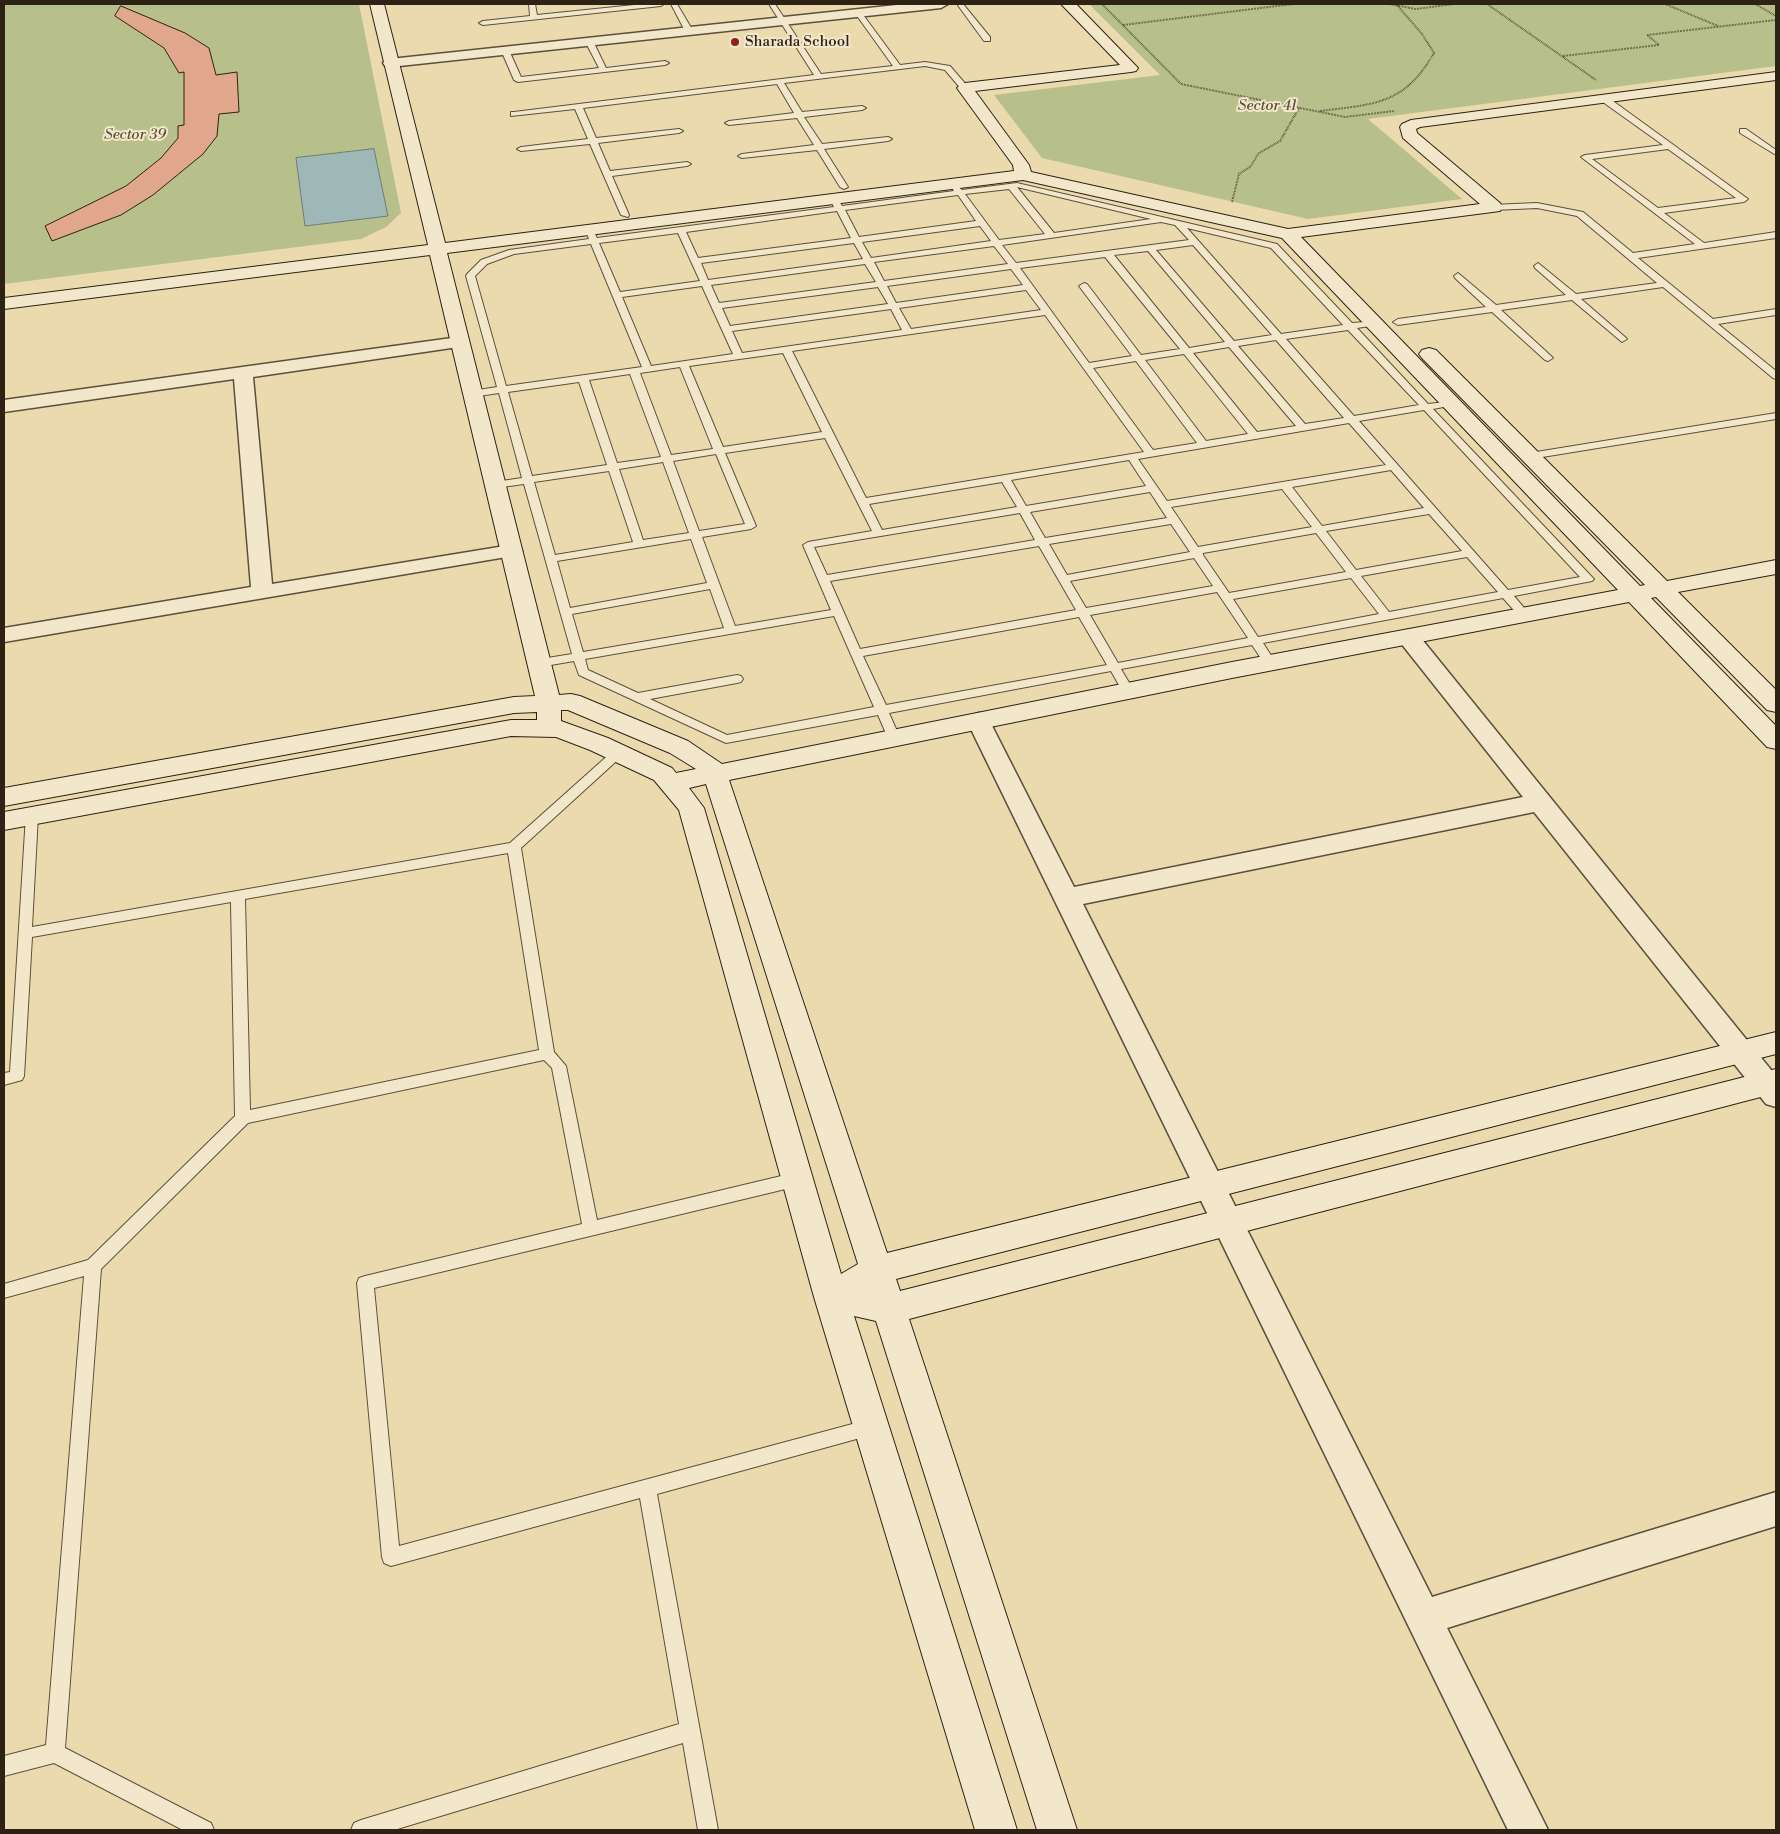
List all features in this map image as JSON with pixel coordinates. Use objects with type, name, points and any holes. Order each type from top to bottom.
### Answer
[{"type":"street","points":[[377,4],[539,663],[549,716],[559,729],[663,774],[691,808],[831,1298],[996,1830]]},
{"type":"street","points":[[390,63],[941,4]]},
{"type":"street","points":[[1019,175],[964,88],[1130,68],[1068,4]]},
{"type":"street","points":[[1494,207],[1409,135],[1408,127],[1417,122],[1602,91],[1776,76]]},
{"type":"street","points":[[4,304],[435,244],[626,215],[957,188],[1019,175],[1288,234],[1494,207]]},
{"type":"street","points":[[4,294],[435,244],[592,235],[839,198],[1019,175],[1230,214],[1308,232],[1776,704]]},
{"type":"street","points":[[1288,234],[1776,741]]},
{"type":"street","points":[[4,406],[460,342]]},
{"type":"street","points":[[243,372],[262,592]]},
{"type":"street","points":[[4,635],[511,551]]},
{"type":"street","points":[[670,783],[1270,663],[1776,567]]},
{"type":"street","points":[[831,1298],[889,1309],[1227,1222],[1773,1087],[1741,1052],[1408,637]]},
{"type":"street","points":[[4,821],[511,728],[549,716],[571,702],[679,747],[712,768],[1057,1830]]},
{"type":"street","points":[[4,797],[514,704],[549,716]]},
{"type":"street","points":[[978,721],[1528,1830]]},
{"type":"street","points":[[1066,898],[1540,802]]},
{"type":"street","points":[[831,1298],[876,1270],[1776,1044]]},
{"type":"street","points":[[1422,1618],[1776,1509]]},
{"type":"lane","points":[[532,4],[534,17]]},
{"type":"lane","points":[[483,22],[661,4]]},
{"type":"lane","points":[[674,4],[689,31]]},
{"type":"lane","points":[[772,4],[819,77]]},
{"type":"lane","points":[[960,4],[987,38]]},
{"type":"lane","points":[[859,13],[898,67]]},
{"type":"lane","points":[[589,41],[603,70]]},
{"type":"lane","points":[[505,50],[518,80],[665,64]]},
{"type":"lane","points":[[514,114],[925,64],[947,68],[964,88]]},
{"type":"lane","points":[[779,82],[819,147],[856,240],[908,332]]},
{"type":"lane","points":[[1602,91],[1670,146],[1744,198],[1656,211]]},
{"type":"lane","points":[[578,106],[626,215]]},
{"type":"lane","points":[[730,123],[862,108]]},
{"type":"lane","points":[[521,149],[679,131]]},
{"type":"lane","points":[[1743,131],[1775,152]]},
{"type":"lane","points":[[742,156],[888,139]]},
{"type":"lane","points":[[1670,146],[1586,158],[1703,246]]},
{"type":"lane","points":[[608,174],[687,164]]},
{"type":"lane","points":[[839,198],[681,230],[592,235],[512,252],[484,262],[470,276],[583,672],[726,739],[1588,579],[1274,246],[1017,185],[1019,175]]},
{"type":"lane","points":[[1019,175],[1051,235]]},
{"type":"lane","points":[[957,188],[1150,454]]},
{"type":"lane","points":[[1494,207],[1528,204],[1556,206],[1580,214],[1776,376]]},
{"type":"lane","points":[[617,295],[1165,220]]},
{"type":"lane","points":[[696,261],[982,223]]},
{"type":"lane","points":[[1178,223],[1524,615]]},
{"type":"lane","points":[[681,230],[739,356]]},
{"type":"lane","points":[[592,235],[648,369]]},
{"type":"lane","points":[[1631,256],[1776,235]]},
{"type":"lane","points":[[716,306],[1194,242]]},
{"type":"lane","points":[[1150,248],[1303,428]]},
{"type":"lane","points":[[1108,254],[1254,436]]},
{"type":"lane","points":[[1538,266],[1622,339]]},
{"type":"lane","points":[[1458,276],[1548,358]]},
{"type":"lane","points":[[1398,322],[1666,284]]},
{"type":"lane","points":[[1084,286],[1204,444]]},
{"type":"lane","points":[[727,329],[1029,287]]},
{"type":"lane","points":[[472,394],[1047,312]]},
{"type":"lane","points":[[1711,322],[1776,312]]},
{"type":"lane","points":[[1086,366],[1374,323]]},
{"type":"lane","points":[[786,349],[878,533]]},
{"type":"lane","points":[[551,559],[751,526],[683,364]]},
{"type":"lane","points":[[634,371],[731,631]]},
{"type":"lane","points":[[583,378],[639,544]]},
{"type":"lane","points":[[863,502],[1450,403]]},
{"type":"lane","points":[[1530,456],[1776,416]]},
{"type":"lane","points":[[495,484],[829,434]]},
{"type":"lane","points":[[1132,456],[1270,663]]},
{"type":"lane","points":[[1165,505],[1393,467]]},
{"type":"lane","points":[[1005,478],[1128,691]]},
{"type":"lane","points":[[1285,485],[1386,616]]},
{"type":"lane","points":[[894,738],[808,545],[1153,488]]},
{"type":"lane","points":[[1064,579],[1196,552],[1431,510]]},
{"type":"lane","points":[[824,579],[1175,520]]},
{"type":"lane","points":[[857,653],[1083,613],[1353,574],[1469,553]]},
{"type":"lane","points":[[566,612],[714,585]]},
{"type":"lane","points":[[539,663],[838,612]]},
{"type":"lane","points":[[637,697],[737,679]]},
{"type":"lane","points":[[25,933],[514,846],[618,753]]},
{"type":"lane","points":[[4,1079],[17,1076],[32,816]]},
{"type":"lane","points":[[514,846],[547,1054],[559,1066],[591,1228]]},
{"type":"lane","points":[[238,895],[243,1118]]},
{"type":"lane","points":[[4,1291],[93,1266],[243,1118],[547,1054]]},
{"type":"lane","points":[[798,1179],[365,1283],[391,1557],[871,1427]]},
{"type":"lane","points":[[56,1753],[93,1266]]},
{"type":"lane","points":[[647,1488],[708,1830]]},
{"type":"lane","points":[[360,1830],[690,1731]]},
{"type":"lane","points":[[4,1766],[56,1753],[204,1830]]},
{"type":"path","points":[[1102,4],[1181,84],[1345,117],[1394,110]]},
{"type":"path","points":[[1123,25],[1293,4]]},
{"type":"path","points":[[1389,4],[1416,9],[1454,4]]},
{"type":"path","points":[[1487,4],[1563,56],[1602,91]]},
{"type":"path","points":[[1665,4],[1719,27]]},
{"type":"path","points":[[1756,4],[1776,16]]},
{"type":"path","points":[[1317,111],[1372,103],[1399,96],[1412,86],[1426,70],[1434,53],[1422,34],[1398,5]]},
{"type":"path","points":[[1563,56],[1659,45],[1647,35],[1776,20]]},
{"type":"path","points":[[1230,214],[1235,184],[1240,174],[1250,167],[1259,153],[1280,141],[1299,108]]},
{"type":"green space","name":"Sector 39","points":[[4,4],[359,4],[401,213],[386,227],[361,239],[4,284]]},
{"type":"green space","name":"Sector 41","points":[[1089,4],[1772,4],[1776,6],[1776,66],[1368,119],[1462,199],[1308,219],[1042,158],[994,95],[1160,75]]},
{"type":"water","points":[[374,149],[388,216],[305,226],[296,158]]},
{"type":"building","points":[[121,6],[185,33],[209,48],[216,75],[237,72],[239,112],[219,114],[217,136],[203,154],[153,195],[121,215],[52,241],[45,226],[126,186],[161,158],[178,138],[178,126],[184,125],[184,72],[179,73],[164,48],[115,16]]},
{"type":"place","name":"Sharada School","points":[[735,42]]}]
